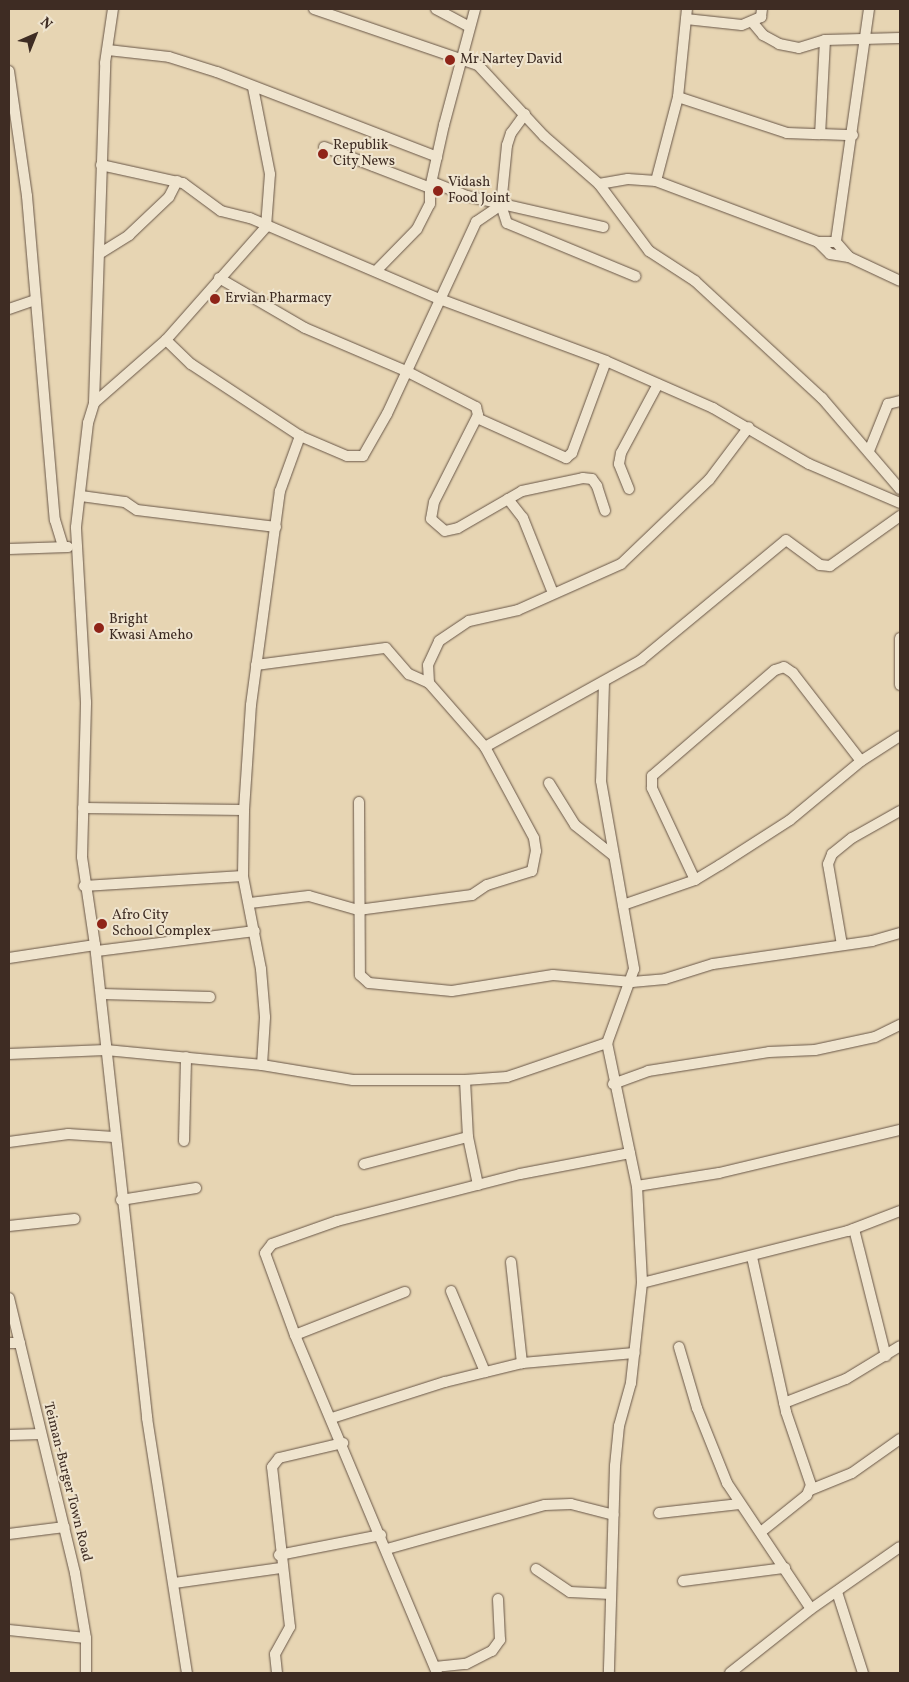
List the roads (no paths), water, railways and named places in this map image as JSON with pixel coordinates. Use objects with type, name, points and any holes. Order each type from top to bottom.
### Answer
[{"type":"street","points":[[113,9],[108,50],[101,165],[94,403],[88,423],[77,547],[86,702],[83,808],[84,886],[96,948],[102,994],[114,1137],[147,1418],[187,1673]]},
{"type":"street","points":[[314,9],[406,42],[464,57],[488,74],[525,114],[599,184],[649,251],[694,281],[822,398],[900,488]]},
{"type":"street","points":[[436,9],[470,27]]},
{"type":"street","points":[[377,270],[426,216],[437,157],[475,9]]},
{"type":"street","points":[[656,181],[678,97],[686,14],[722,25],[753,23],[761,17],[762,9]]},
{"type":"street","points":[[836,242],[853,135],[869,9]]},
{"type":"street","points":[[753,23],[763,35],[779,44],[799,48],[825,40],[900,38]]},
{"type":"street","points":[[820,134],[825,40]]},
{"type":"street","points":[[108,50],[169,57],[437,157]]},
{"type":"street","points":[[9,71],[13,123],[35,300],[55,520],[63,547]]},
{"type":"street","points":[[94,403],[166,340],[266,227],[270,174],[253,87]]},
{"type":"street","points":[[678,97],[787,133],[853,135]]},
{"type":"street","points":[[525,114],[510,133],[507,145],[501,205],[507,223],[517,229],[635,276]]},
{"type":"street","points":[[324,147],[431,185],[501,205],[567,216],[604,227]]},
{"type":"street","points":[[101,165],[177,181],[221,211],[241,215],[266,227],[377,270],[437,298],[606,360],[749,427],[809,464],[900,503]]},
{"type":"street","points":[[599,184],[628,179],[656,181],[818,242],[836,242],[849,257]]},
{"type":"street","points":[[99,254],[129,235],[168,197],[177,181]]},
{"type":"street","points":[[166,340],[191,364],[300,436],[347,456],[363,456],[406,371],[437,298],[476,222],[501,205]]},
{"type":"street","points":[[818,242],[830,254],[849,257],[900,281]]},
{"type":"street","points":[[219,278],[305,328],[406,371],[476,408],[477,418],[434,502],[431,519],[445,531],[458,528],[508,499],[541,485],[583,478],[592,479],[597,486],[605,511]]},
{"type":"street","points":[[9,310],[35,300]]},
{"type":"street","points":[[477,418],[566,458],[572,453],[606,360]]},
{"type":"street","points":[[629,489],[619,464],[621,453],[658,384]]},
{"type":"street","points":[[869,451],[888,404],[900,401]]},
{"type":"street","points":[[428,683],[428,665],[439,641],[450,632],[482,615],[518,610],[621,564],[708,480],[749,427]]},
{"type":"street","points":[[262,1065],[265,1017],[255,931],[243,876],[244,810],[256,665],[276,527],[284,476],[300,436]]},
{"type":"street","points":[[81,496],[125,502],[137,510],[276,527]]},
{"type":"street","points":[[508,499],[523,518],[553,593]]},
{"type":"street","points":[[485,747],[572,696],[604,682],[641,660],[786,540],[820,565],[830,566],[900,516]]},
{"type":"street","points":[[9,549],[77,547]]},
{"type":"street","points":[[900,638],[900,685]]},
{"type":"street","points":[[250,904],[309,896],[358,910],[472,895],[487,885],[532,871],[536,851],[534,838],[485,747],[428,683],[409,674],[386,648],[256,665]]},
{"type":"street","points":[[695,880],[652,788],[652,776],[775,670],[784,667],[793,673],[861,761]]},
{"type":"street","points":[[604,682],[601,782],[634,969],[632,982],[617,1012],[607,1044],[613,1084],[637,1186],[642,1282],[635,1353],[619,1426],[609,1673]]},
{"type":"street","points":[[623,906],[695,880],[790,820],[861,761],[900,736]]},
{"type":"street","points":[[549,782],[575,825],[614,856]]},
{"type":"street","points":[[359,802],[358,910],[360,975],[369,983],[452,991],[553,975],[632,982],[665,980],[730,961],[842,945],[900,933]]},
{"type":"street","points":[[83,808],[244,810]]},
{"type":"street","points":[[842,945],[828,864],[832,854],[852,838],[900,811]]},
{"type":"street","points":[[84,886],[243,876]]},
{"type":"street","points":[[9,958],[255,931]]},
{"type":"street","points":[[102,994],[210,998]]},
{"type":"street","points":[[613,1084],[648,1071],[769,1052],[815,1050],[874,1037],[900,1025]]},
{"type":"street","points":[[9,1054],[106,1050],[262,1065],[354,1080],[465,1080],[507,1077],[607,1044]]},
{"type":"street","points":[[184,1141],[186,1057]]},
{"type":"street","points":[[465,1080],[468,1137],[478,1185]]},
{"type":"street","points":[[637,1186],[719,1173],[900,1130]]},
{"type":"street","points":[[9,1142],[68,1134],[114,1137]]},
{"type":"street","points":[[364,1164],[468,1137]]},
{"type":"street","points":[[498,1599],[500,1640],[492,1651],[466,1664],[436,1670],[388,1549],[295,1335],[265,1258],[272,1244],[337,1221],[478,1185],[630,1153]]},
{"type":"street","points":[[121,1200],[196,1188]]},
{"type":"street","points":[[642,1282],[752,1257],[854,1229],[900,1211]]},
{"type":"street","points":[[9,1226],[76,1219]]},
{"type":"street","points":[[854,1229],[886,1356]]},
{"type":"street","points":[[752,1257],[784,1403],[810,1490]]},
{"type":"street","points":[[511,1262],[522,1363]]},
{"type":"street","points":[[451,1291],[485,1372]]},
{"type":"street","points":[[295,1335],[405,1292]]},
{"type":"street","name":"Teiman-Burger Town Road","points":[[9,1298],[65,1527],[86,1638],[86,1673]]},
{"type":"street","points":[[9,1343],[20,1343]]},
{"type":"street","points":[[784,1403],[846,1379],[900,1346]]},
{"type":"street","points":[[679,1347],[697,1408],[739,1504],[761,1532],[811,1609]]},
{"type":"street","points":[[332,1418],[485,1372],[522,1363],[635,1353]]},
{"type":"street","points":[[9,1435],[41,1434]]},
{"type":"street","points":[[761,1532],[810,1490],[852,1473],[900,1439]]},
{"type":"street","points":[[278,1673],[275,1654],[290,1627],[281,1568],[272,1467],[279,1458],[342,1443]]},
{"type":"street","points":[[388,1549],[545,1505],[571,1504],[614,1515]]},
{"type":"street","points":[[659,1513],[739,1504]]},
{"type":"street","points":[[9,1534],[65,1527]]},
{"type":"street","points":[[280,1555],[382,1535]]},
{"type":"street","points":[[730,1673],[811,1609],[900,1547]]},
{"type":"street","points":[[174,1583],[281,1568]]},
{"type":"street","points":[[683,1581],[785,1568]]},
{"type":"street","points":[[536,1569],[570,1592],[611,1594]]},
{"type":"street","points":[[837,1592],[860,1671]]},
{"type":"street","points":[[9,1630],[86,1638]]},
{"type":"place","name":"Mr Nartey David","points":[[450,60]]},
{"type":"place","name":"Republik City News","points":[[323,154]]},
{"type":"place","name":"Vidash Food Joint","points":[[438,191]]},
{"type":"place","name":"Ervian Pharmacy","points":[[215,299]]},
{"type":"place","name":"Bright Kwasi Ameho","points":[[99,628]]},
{"type":"place","name":"Afro City School Complex","points":[[102,924]]}]
